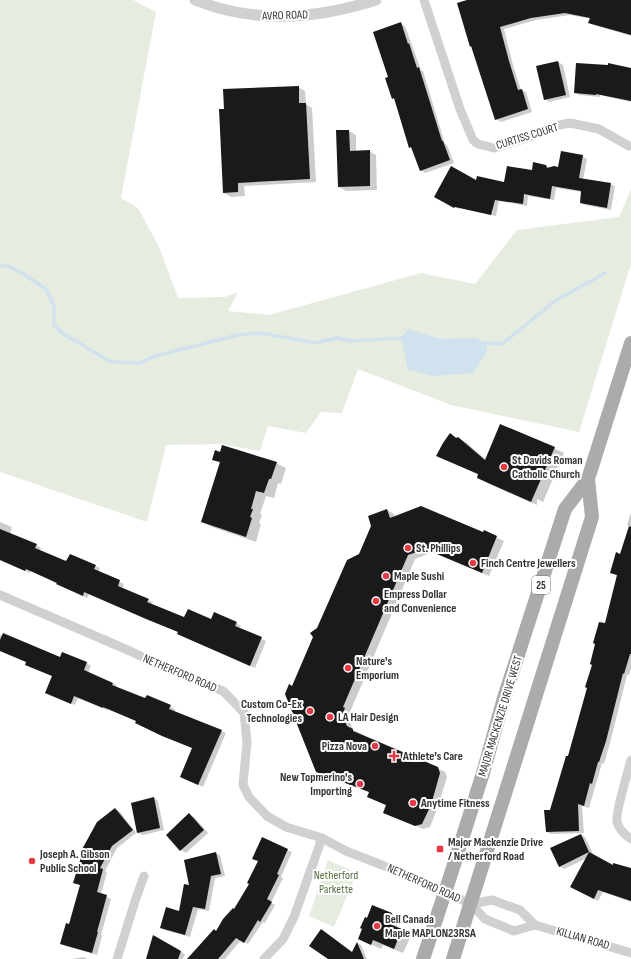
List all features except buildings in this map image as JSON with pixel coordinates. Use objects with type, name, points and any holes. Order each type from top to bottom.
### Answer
[{"type":"main road","name":"MAJOR MACKENZIE DRIVE WEST","points":[[423,959],[483,773],[504,698],[565,509],[588,479],[631,343]]},
{"type":"main road","name":"MAJOR MACKENZIE DRIVE WEST","points":[[453,959],[592,517],[588,479]]},
{"type":"street","name":"AVRO ROAD","points":[[195,0],[237,14],[260,16],[299,16],[317,14],[357,6],[376,0]]},
{"type":"street","name":"CURTISS COURT","points":[[424,0],[460,109],[473,140],[478,144],[494,148],[530,137],[554,126],[570,123],[599,129],[628,146]]},
{"type":"street","name":"NETHERFORD ROAD","points":[[0,595],[180,674],[223,691],[244,713],[247,742],[243,785],[246,793],[257,807],[267,816],[286,827],[322,838],[346,851],[382,864],[471,904]]},
{"type":"street","points":[[631,760],[619,806],[617,822],[623,834],[631,839]]},
{"type":"street","points":[[269,957],[282,939],[294,917],[322,838]]},
{"type":"street","points":[[117,959],[144,876]]},
{"type":"street","name":"KILLIAN ROAD","points":[[471,904],[492,900],[520,910],[535,925],[631,953]]},
{"type":"street","points":[[471,904],[485,920],[514,931],[535,925]]},
{"type":"green space","points":[[0,0],[133,0],[156,12],[121,198],[138,208],[159,247],[178,298],[225,297],[238,292],[228,311],[269,315],[421,273],[475,284],[517,230],[619,217],[631,189],[631,264],[579,432],[451,405],[358,369],[342,413],[321,412],[306,433],[268,426],[260,451],[222,444],[166,445],[147,522],[0,472]]},
{"type":"green space","name":"Netherford Parkette","points":[[328,860],[357,873],[334,927],[309,916]]},
{"type":"water","points":[[408,329],[441,339],[476,338],[486,343],[487,352],[473,373],[434,376],[408,370],[401,338]]},
{"type":"waterway","points":[[0,265],[7,266],[20,272],[46,289],[54,306],[54,325],[62,333],[111,362],[140,363],[155,356],[238,335],[260,333],[315,343],[337,338],[351,341],[401,338]]},
{"type":"waterway","points":[[486,343],[502,344],[555,301],[605,273]]},
{"type":"place","name":"St Davids Roman Catholic Church","points":[[504,467]]},
{"type":"place","name":"St. Phillips","points":[[408,548]]},
{"type":"place","name":"Finch Centre Jewellers","points":[[473,563]]},
{"type":"place","name":"Maple Sushi","points":[[386,576]]},
{"type":"place","name":"Empress Dollar and Convenience","points":[[376,601]]},
{"type":"place","name":"Nature's Emporium","points":[[348,668]]},
{"type":"place","name":"Custom Co-Ex Technologies","points":[[310,711]]},
{"type":"place","name":"LA Hair Design","points":[[330,717]]},
{"type":"place","name":"Pizza Nova","points":[[375,746]]},
{"type":"place","name":"Athlete's Care","points":[[394,756]]},
{"type":"place","name":"New Topmerino's Importing","points":[[360,784]]},
{"type":"place","name":"Anytime Fitness","points":[[413,803]]},
{"type":"place","name":"Major Mackenzie Drive / Netherford Road","points":[[440,849]]},
{"type":"place","name":"Joseph A. Gibson Public School","points":[[32,861]]},
{"type":"place","name":"Bell Canada Maple MAPLON23RSA","points":[[377,926]]}]
